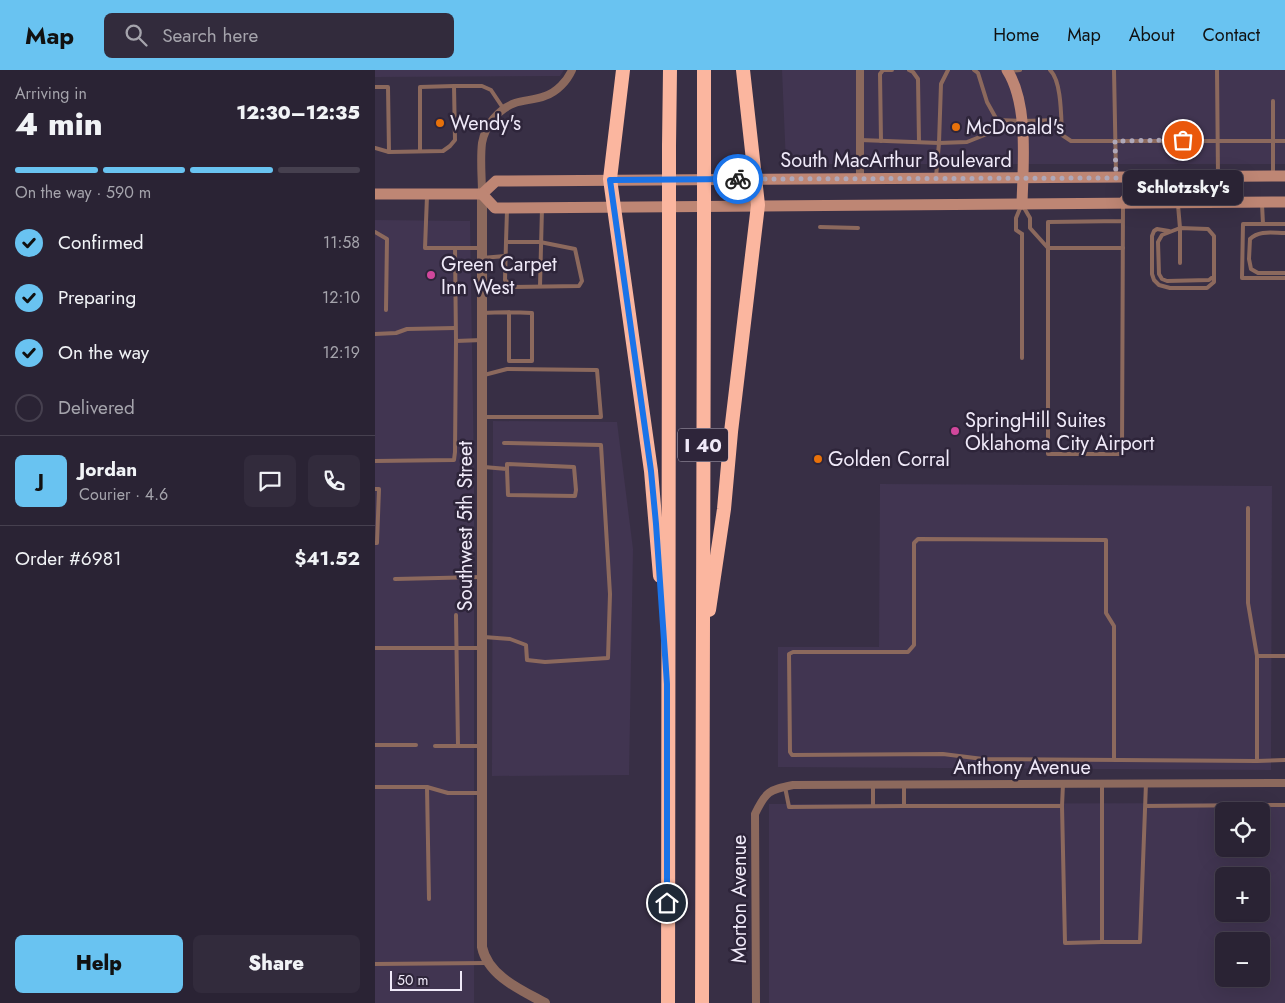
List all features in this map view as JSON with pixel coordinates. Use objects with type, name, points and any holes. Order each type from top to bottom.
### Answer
[{"type":"highway","points":[[623,70],[610,180],[652,480],[667,684]]},
{"type":"highway","name":"I 40","points":[[668,1003],[667,684],[670,70]]},
{"type":"highway","name":"I 40","points":[[702,1003],[703,70]]},
{"type":"highway","points":[[702,652],[724,509],[731,432],[758,205],[743,70]]},
{"type":"main road","points":[[1012,71],[1018,90],[1021,122],[1022,204]]},
{"type":"main road","name":"South MacArthur Boulevard","points":[[482,194],[495,181],[1285,176]]},
{"type":"main road","points":[[1123,203],[1127,198],[1158,177]]},
{"type":"main road","points":[[1178,203],[1179,190],[1182,187],[1217,177]]},
{"type":"main road","points":[[375,194],[482,194],[495,208],[1285,202]]},
{"type":"street","points":[[503,108],[515,103],[545,96],[562,85],[572,70]]},
{"type":"street","points":[[860,70],[860,178]]},
{"type":"street","name":"Southwest 5th Street","points":[[488,963],[484,956],[482,941],[482,142],[490,123],[503,108]]},
{"type":"street","name":"Anthony Avenue","points":[[763,797],[773,789],[793,785],[1285,783]]},
{"type":"street","name":"Morton Avenue","points":[[756,1003],[755,814],[763,797]]},
{"type":"street","points":[[488,963],[499,974],[545,1003]]},
{"type":"lane","points":[[881,141],[880,74],[883,70],[893,70]]},
{"type":"lane","points":[[936,178],[941,84],[948,70]]},
{"type":"lane","points":[[975,70],[978,73],[987,102],[997,120]]},
{"type":"lane","points":[[1050,70],[1053,72],[1058,90],[1062,135],[1071,141],[1285,141]]},
{"type":"lane","points":[[1114,70],[1116,178]]},
{"type":"lane","points":[[1217,70],[1217,177]]},
{"type":"lane","points":[[911,71],[918,78],[919,142]]},
{"type":"lane","points":[[375,148],[389,152],[443,151],[450,146],[455,140],[454,86]]},
{"type":"lane","points":[[420,151],[420,87],[482,86],[491,90],[503,108]]},
{"type":"lane","points":[[375,87],[389,87],[389,152]]},
{"type":"lane","points":[[1273,100],[1273,177]]},
{"type":"lane","points":[[860,140],[939,144],[967,142],[987,134],[997,120]]},
{"type":"lane","points":[[997,120],[1021,122],[1061,120]]},
{"type":"lane","points":[[375,194],[375,200]]},
{"type":"lane","points":[[427,194],[425,248],[455,248],[505,256]]},
{"type":"lane","points":[[1262,202],[1263,224]]},
{"type":"lane","points":[[1123,203],[1123,221],[1123,248],[1122,454],[1048,454],[1048,222],[1123,221]]},
{"type":"lane","points":[[1178,203],[1180,263]]},
{"type":"lane","points":[[1022,204],[1030,218],[1030,228],[1048,248],[1123,248]]},
{"type":"lane","points":[[1022,204],[1016,218],[1016,230],[1022,234]]},
{"type":"lane","points":[[506,242],[540,242],[575,249],[582,281],[579,286],[513,287],[505,280],[505,256],[507,208]]},
{"type":"lane","points":[[539,286],[542,208]]},
{"type":"lane","points":[[1285,224],[1243,224],[1242,278],[1285,278]]},
{"type":"lane","points":[[821,227],[858,228]]},
{"type":"lane","points":[[1022,234],[1030,228]]},
{"type":"lane","points":[[1169,231],[1157,229],[1152,236],[1152,274],[1159,285],[1170,288],[1207,288],[1214,282],[1214,276],[1214,236],[1211,231],[1208,229],[1180,228],[1162,235],[1158,242],[1159,274],[1162,279],[1167,281],[1209,280],[1214,276]]},
{"type":"lane","points":[[375,232],[387,239],[386,310]]},
{"type":"lane","points":[[1285,233],[1259,233],[1249,239],[1251,269],[1258,273],[1285,273]]},
{"type":"lane","points":[[1022,234],[1022,358]]},
{"type":"lane","points":[[375,461],[454,460],[455,248]]},
{"type":"lane","points":[[482,313],[509,312],[533,313],[533,361],[509,361],[509,312]]},
{"type":"lane","points":[[375,334],[395,333],[407,329],[455,328]]},
{"type":"lane","points":[[456,341],[482,340]]},
{"type":"lane","points":[[482,375],[507,369],[597,370],[601,417],[483,417]]},
{"type":"lane","points":[[375,648],[457,648],[510,639],[526,644],[527,660],[545,662],[608,658],[610,594],[601,445],[505,443]]},
{"type":"lane","points":[[482,467],[507,467],[574,467],[577,490],[575,496],[508,495],[507,467]]},
{"type":"lane","points":[[375,489],[379,489],[377,544],[375,543]]},
{"type":"lane","points":[[1248,508],[1248,603],[1257,656],[1257,761]]},
{"type":"lane","points":[[1114,760],[1114,626],[1105,613],[1106,540],[918,539],[914,544],[914,645],[908,652],[793,652],[789,654],[790,752],[792,755],[943,754],[983,759],[1114,760],[1257,761],[1285,760]]},
{"type":"lane","points":[[395,579],[482,577]]},
{"type":"lane","points":[[456,615],[458,746]]},
{"type":"lane","points":[[1257,656],[1285,656]]},
{"type":"lane","points":[[375,745],[416,745]]},
{"type":"lane","points":[[435,746],[482,746]]},
{"type":"lane","points":[[1102,783],[1102,942]]},
{"type":"lane","points":[[1063,784],[1065,943],[1140,942],[1146,783]]},
{"type":"lane","points":[[873,784],[873,806]]},
{"type":"lane","points":[[904,784],[904,806]]},
{"type":"lane","points":[[785,786],[789,807],[1062,806]]},
{"type":"lane","points":[[375,787],[427,787],[448,794],[482,793]]},
{"type":"lane","points":[[427,787],[429,899]]},
{"type":"lane","points":[[1146,806],[1285,806]]},
{"type":"lane","points":[[375,964],[488,963]]},
{"type":"shaded area","points":[[375,70],[564,70],[560,76],[375,77]]},
{"type":"shaded area","points":[[782,70],[1285,70],[1285,164],[786,164]]},
{"type":"shaded area","points":[[375,220],[470,221],[474,473],[474,1003],[375,1003]]},
{"type":"shaded area","points":[[493,421],[617,422],[633,549],[629,775],[492,776]]},
{"type":"shaded area","points":[[880,484],[1272,486],[1271,770],[778,767],[778,647],[879,647]]},
{"type":"shaded area","points":[[1215,803],[1215,857],[1270,857],[1270,803],[1285,803],[1285,1003],[769,1003],[769,804]]},
{"type":"way so far","points":[[738,179],[1116,178],[1115,141],[1183,140]]},
{"type":"place","name":"Wendy's","points":[[440,123]]},
{"type":"place","name":"McDonald's","points":[[956,127]]},
{"type":"place","name":"Schlotzsky's","points":[[1183,140]]},
{"type":"place","name":"Green Carpet Inn West","points":[[431,275]]},
{"type":"place","name":"SpringHill Suites Oklahoma City Airport","points":[[955,431]]},
{"type":"place","name":"Golden Corral","points":[[818,459]]},
{"type":"route","points":[[667,903],[667,684],[654,498],[610,180],[738,179]]}]
